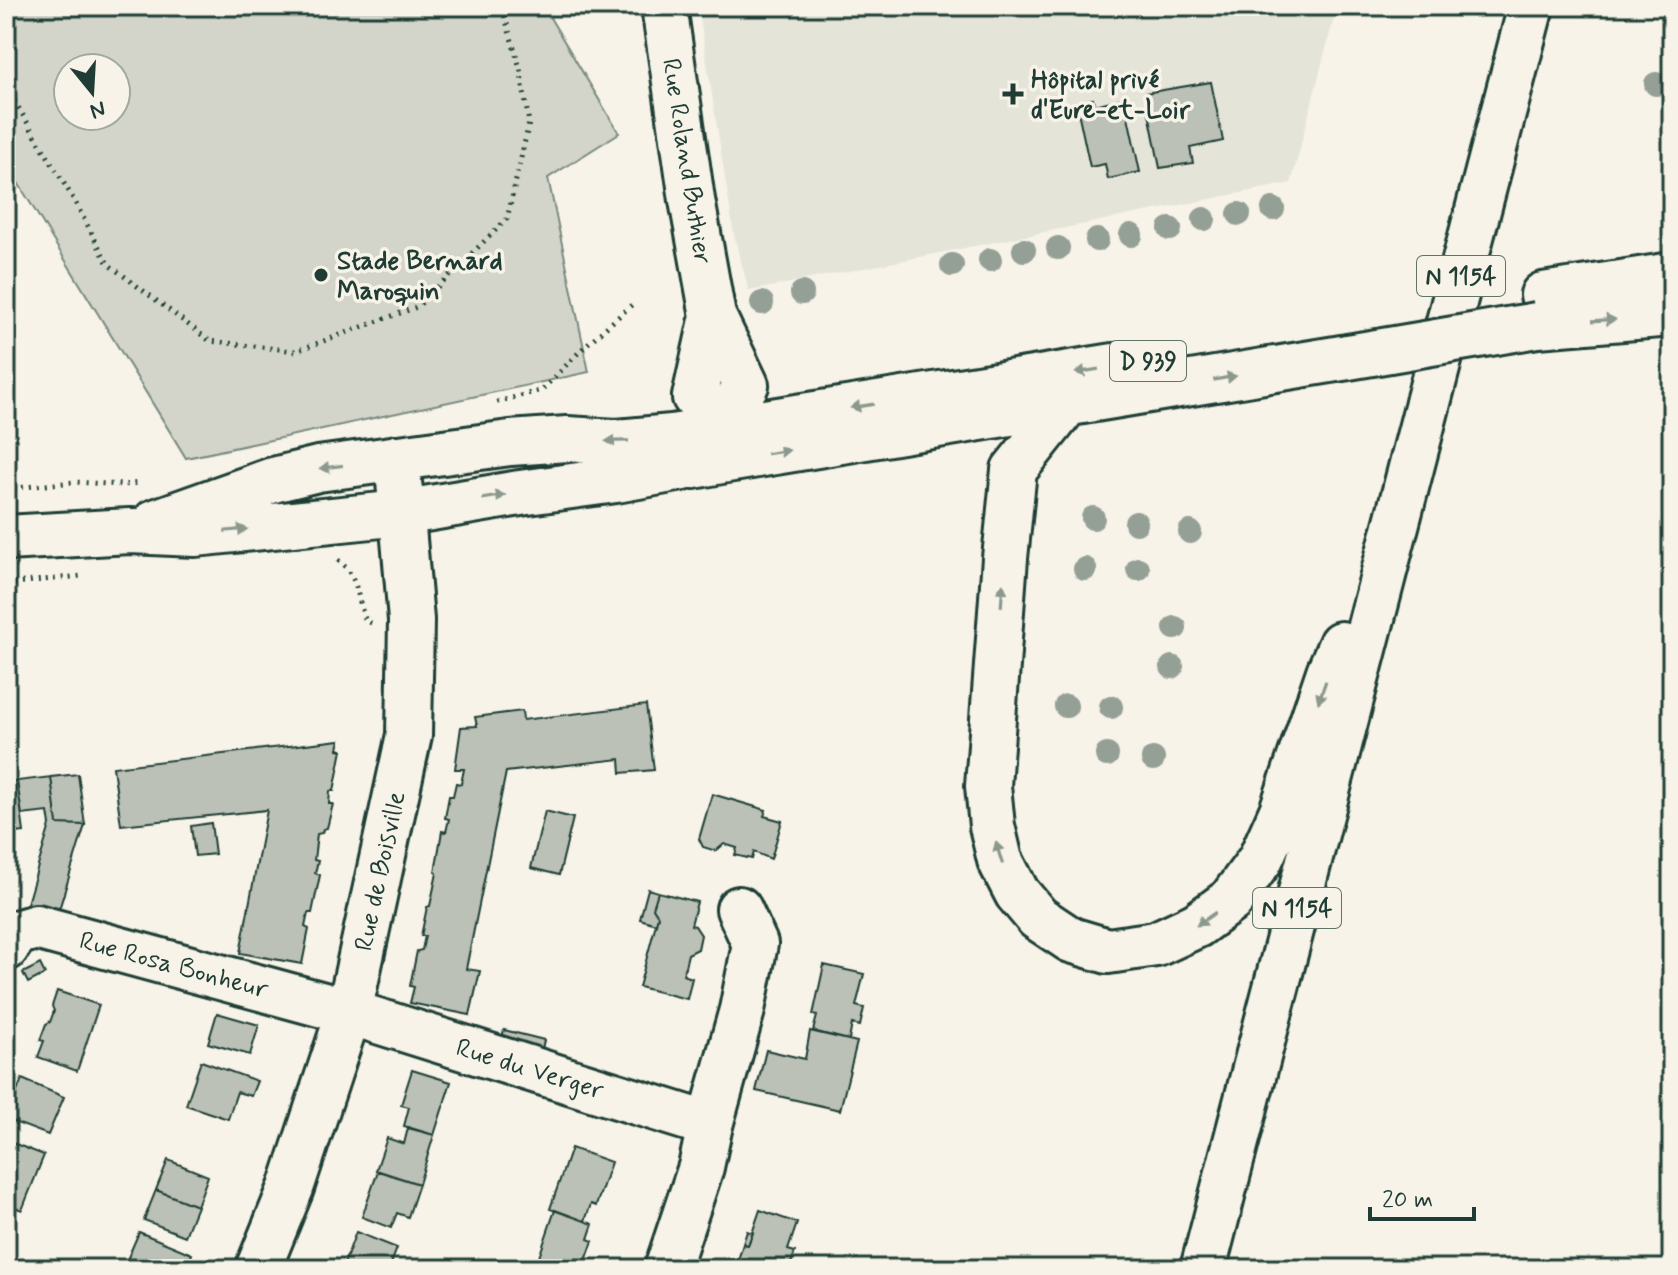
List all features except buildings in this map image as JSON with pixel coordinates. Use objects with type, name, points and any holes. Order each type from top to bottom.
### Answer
[{"type":"main road","name":"Rue Roland Buthier","points":[[664,6],[692,200],[713,316],[715,429]]},
{"type":"main road","name":"N 1154","points":[[1203,1269],[1531,6]]},
{"type":"main road","name":"D 939","points":[[6,538],[130,531],[195,534],[401,513],[616,480],[715,429],[954,408],[1540,310],[1672,275]]},
{"type":"main road","name":"D 939","points":[[1540,310],[1672,314]]},
{"type":"main road","name":"Rue Roland Buthier","points":[[713,316],[746,385]]},
{"type":"main road","name":"D 939","points":[[130,531],[273,480],[318,469],[510,443],[567,439],[617,442],[672,437],[789,417],[1066,405],[1353,342]]},
{"type":"main road","points":[[715,429],[746,385],[789,417]]},
{"type":"main road","points":[[1066,405],[1014,470],[988,786],[992,826],[1000,860],[1017,893],[1038,918],[1071,940],[1108,951],[1156,944],[1197,925],[1231,900],[1260,860],[1282,811],[1329,672],[1353,617],[1392,546]]},
{"type":"main road","points":[[954,408],[1014,470]]},
{"type":"main road","name":"Rue de Boisville","points":[[258,1269],[291,1188],[349,1012],[409,735],[411,620],[397,458]]},
{"type":"main road","points":[[667,1269],[701,1167],[742,1010],[755,944],[739,909]]},
{"type":"main road","name":"Rue Rosa Bonheur","points":[[6,948],[16,933],[36,927],[349,1012]]},
{"type":"main road","name":"Rue du Verger","points":[[349,1012],[710,1125]]},
{"type":"path","points":[[6,87],[74,200],[108,264],[210,341],[296,351],[417,307],[507,219],[529,123],[520,68],[499,6]]},
{"type":"path","points":[[542,390],[586,345],[634,303]]},
{"type":"path","points":[[329,556],[348,569],[355,581],[366,621],[371,624],[411,620]]},
{"type":"shaded area","name":"Stade Bernard Maroquin","points":[[6,6],[543,6],[619,133],[548,178],[589,372],[186,458],[6,163]]},
{"type":"shaded area","name":"Hôpital privé d'Eure-et-Loir","points":[[698,6],[1337,6],[1291,183],[749,291],[734,235]]},
{"type":"place","name":"Hôpital privé d'Eure-et-Loir","points":[[1013,94]]},
{"type":"place","name":"Stade Bernard Maroquin","points":[[321,275]]}]
